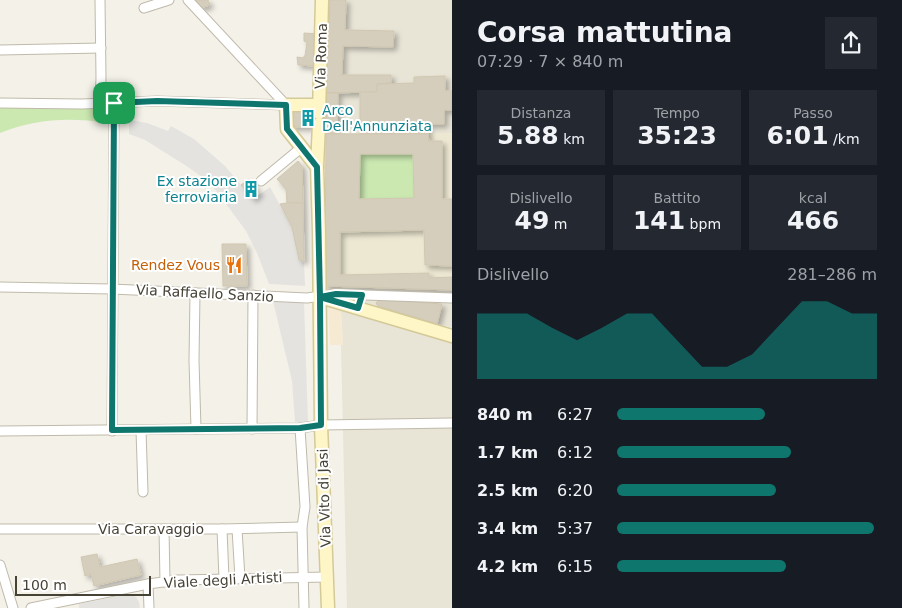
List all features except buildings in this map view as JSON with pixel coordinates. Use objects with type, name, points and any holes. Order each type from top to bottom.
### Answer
[{"type":"street","points":[[100,0],[100,103]]},
{"type":"street","points":[[144,8],[168,0]]},
{"type":"street","points":[[188,0],[286,105],[287,129],[317,167]]},
{"type":"street","name":"Via Roma","points":[[320,297],[317,167],[322,0]]},
{"type":"street","points":[[0,50],[101,48]]},
{"type":"street","points":[[0,103],[157,101],[286,105],[319,114]]},
{"type":"street","points":[[112,430],[114,103]]},
{"type":"street","points":[[261,181],[302,148]]},
{"type":"street","name":"Via Raffaello Sanzio","points":[[0,286],[320,297],[336,294],[452,298]]},
{"type":"street","points":[[195,293],[196,429]]},
{"type":"street","points":[[252,429],[253,295]]},
{"type":"street","points":[[358,308],[362,295]]},
{"type":"street","points":[[320,297],[452,336]]},
{"type":"street","name":"Via Vito di Jasi","points":[[320,297],[321,425],[328,608]]},
{"type":"street","points":[[0,431],[252,429],[300,428],[321,425],[452,423]]},
{"type":"street","points":[[300,428],[305,507],[302,527],[304,608]]},
{"type":"street","points":[[141,430],[143,492]]},
{"type":"street","name":"Via Caravaggio","points":[[0,529],[237,529],[302,527]]},
{"type":"street","points":[[164,529],[165,582]]},
{"type":"street","points":[[222,529],[224,579]]},
{"type":"street","points":[[237,529],[240,578]]},
{"type":"street","points":[[0,565],[13,608]]},
{"type":"street","name":"Viale degli Artisti","points":[[31,608],[165,582],[240,578],[327,577]]},
{"type":"street","points":[[148,584],[148,608]]},
{"type":"shaded area","points":[[328,0],[452,0],[452,328],[325,291]]},
{"type":"shaded area","points":[[129,120],[147,123],[168,131],[171,126],[194,139],[225,166],[253,199],[270,187],[292,227],[299,260],[304,261],[305,286],[269,284],[246,231],[218,193],[206,180],[188,167],[145,140],[129,134]]},
{"type":"shaded area","points":[[452,133],[452,290],[325,286],[326,134]]},
{"type":"shaded area","points":[[273,301],[304,302],[308,422],[295,422],[292,381]]},
{"type":"shaded area","points":[[328,308],[341,311],[343,345],[330,345]]},
{"type":"shaded area","points":[[341,311],[452,342],[452,608],[347,608]]},
{"type":"shaded area","points":[[129,594],[136,597],[140,608],[79,608],[79,604]]},
{"type":"green space","points":[[0,108],[103,108],[107,113],[107,123],[52,120],[13,128],[0,133]]},
{"type":"green space","points":[[360,154],[413,154],[414,198],[359,199]]},
{"type":"place","name":"Arco Dell'Annunziata","points":[[308,118]]},
{"type":"place","name":"Ex stazione ferroviaria","points":[[251,189]]},
{"type":"place","name":"Rendez Vous","points":[[234,265]]},
{"type":"route","points":[[114,103],[112,430],[300,428],[321,425],[320,297],[336,294],[362,295],[358,308],[320,297],[317,167],[287,129],[286,105],[157,101],[114,103]]}]
